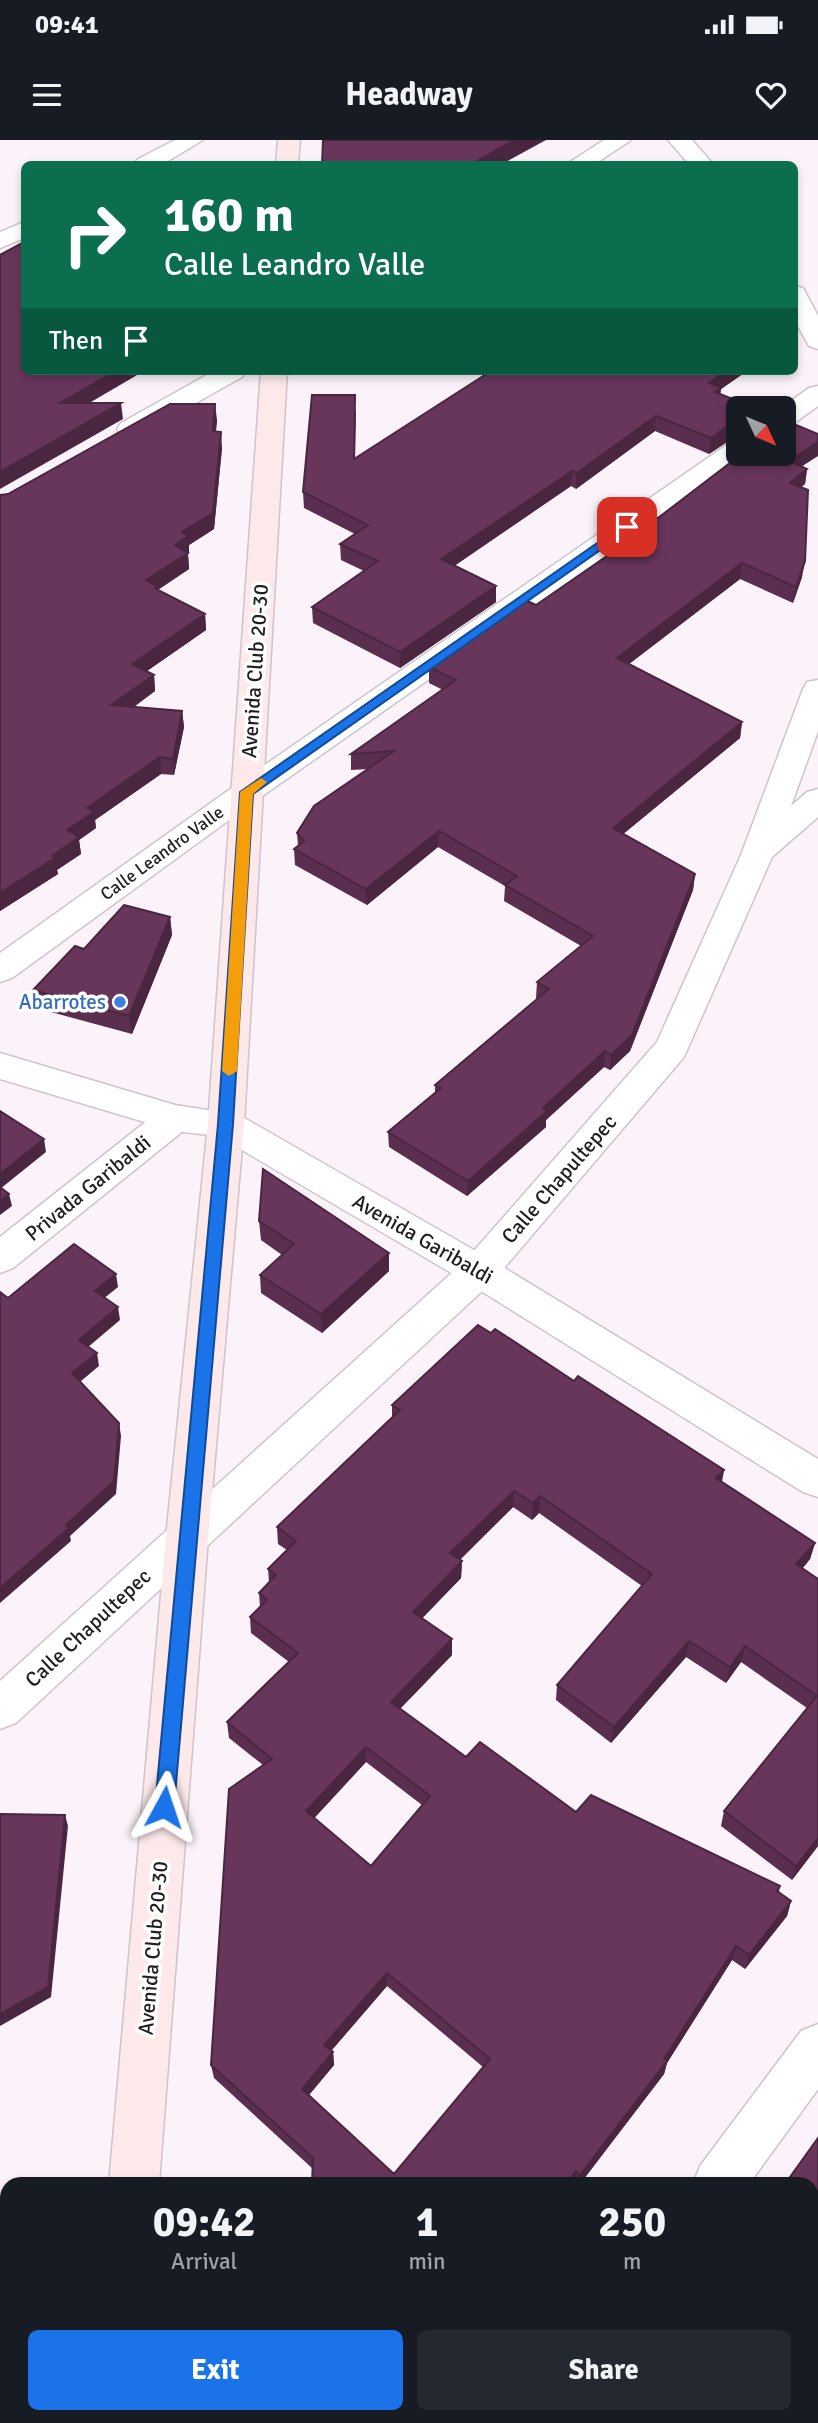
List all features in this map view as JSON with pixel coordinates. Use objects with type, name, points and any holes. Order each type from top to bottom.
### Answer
[{"type":"main road","points":[[287,161],[289,140]]},
{"type":"main road","name":"Avenida Club 20-30","points":[[135,2177],[187,1538],[226,1124],[274,375]]},
{"type":"street","points":[[152,161],[192,140]]},
{"type":"street","points":[[584,161],[620,140]]},
{"type":"street","points":[[678,140],[698,161]]},
{"type":"street","points":[[0,242],[21,231]]},
{"type":"street","points":[[798,301],[818,341]]},
{"type":"street","points":[[105,443],[226,375]]},
{"type":"street","points":[[796,410],[818,394]]},
{"type":"street","name":"Calle Leandro Valle","points":[[0,970],[247,792],[726,458]]},
{"type":"street","name":"Calle Chapultepec","points":[[0,1709],[479,1271],[672,1048],[757,855],[818,689]]},
{"type":"street","points":[[757,855],[818,799]]},
{"type":"street","name":"Avenida Garibaldi","points":[[0,1066],[176,1118],[226,1124],[479,1271],[818,1480]]},
{"type":"street","name":"Privada Garibaldi","points":[[0,1258],[176,1118]]},
{"type":"street","points":[[723,2177],[818,2048]]},
{"type":"building","points":[[323,140],[514,140],[477,161],[322,161]]},
{"type":"building","points":[[21,244],[21,375],[109,375],[60,403],[121,403],[0,472],[0,255]]},
{"type":"building","points":[[485,375],[720,375],[709,383],[721,388],[715,392],[726,396],[726,427],[711,438],[656,416],[577,473],[572,471],[441,559],[496,586],[400,652],[312,607],[378,561],[340,544],[368,525],[303,492],[312,395],[355,395],[354,459]]},
{"type":"building","points":[[170,404],[215,404],[213,431],[221,432],[213,513],[182,532],[188,536],[175,545],[188,553],[146,580],[157,586],[154,588],[205,614],[132,664],[154,675],[111,705],[182,711],[173,759],[160,757],[87,808],[94,812],[67,830],[79,837],[52,856],[55,858],[0,893],[0,495],[8,494]]},
{"type":"building","points":[[796,425],[818,434],[818,442],[796,456]]},
{"type":"building","points":[[796,464],[807,469],[790,483],[808,490],[805,561],[796,587],[742,563],[617,658],[742,722],[613,828],[695,874],[632,1035],[611,1055],[605,1051],[543,1108],[547,1111],[468,1181],[388,1132],[441,1088],[435,1085],[549,989],[537,982],[593,936],[505,885],[517,876],[439,831],[366,889],[294,849],[304,841],[297,833],[314,806],[394,751],[351,754],[456,680],[429,667],[525,600],[536,605],[620,547],[726,466]]},
{"type":"building","points":[[124,905],[170,917],[129,1016],[33,990],[75,946],[84,949]]},
{"type":"building","points":[[0,1111],[44,1139],[0,1174]]},
{"type":"building","points":[[263,1169],[389,1253],[321,1314],[260,1275],[294,1244],[259,1221]]},
{"type":"building","points":[[0,1187],[9,1194],[0,1201]]},
{"type":"building","points":[[74,1244],[116,1274],[95,1291],[118,1307],[79,1340],[97,1353],[72,1373],[119,1423],[114,1481],[66,1525],[69,1528],[0,1588],[0,1292],[8,1298]]},
{"type":"building","points":[[478,1325],[491,1333],[495,1329],[574,1381],[578,1376],[724,1470],[716,1478],[815,1543],[796,1564],[818,1579],[818,1838],[796,1866],[724,1811],[817,1696],[745,1646],[730,1667],[689,1641],[614,1727],[557,1685],[652,1574],[540,1496],[533,1503],[514,1491],[450,1553],[462,1561],[413,1612],[452,1639],[391,1702],[466,1757],[480,1742],[576,1812],[591,1795],[780,1886],[777,1891],[791,1901],[749,1955],[736,1946],[664,2059],[667,2061],[580,2175],[576,2171],[571,2177],[312,2177],[313,2158],[211,2065],[229,1789],[272,1759],[227,1722],[298,1653],[250,1617],[267,1600],[259,1593],[276,1575],[268,1569],[296,1541],[277,1527],[400,1410],[392,1405]],"holes":[[[366,1747],[430,1796],[371,1866],[306,1811]],[[387,1973],[490,2059],[394,2174],[302,2089],[333,2052],[324,2045]]]},
{"type":"building","points":[[0,1814],[65,1815],[48,1987],[0,2014]]},
{"type":"building","points":[[818,2138],[818,2177],[790,2177]]},
{"type":"slow traffic","points":[[229,1071],[247,792],[261,782]]},
{"type":"place","name":"Abarrotes","points":[[120,1002]]},
{"type":"route","points":[[164,1807],[226,1124],[247,792],[627,527]]}]
